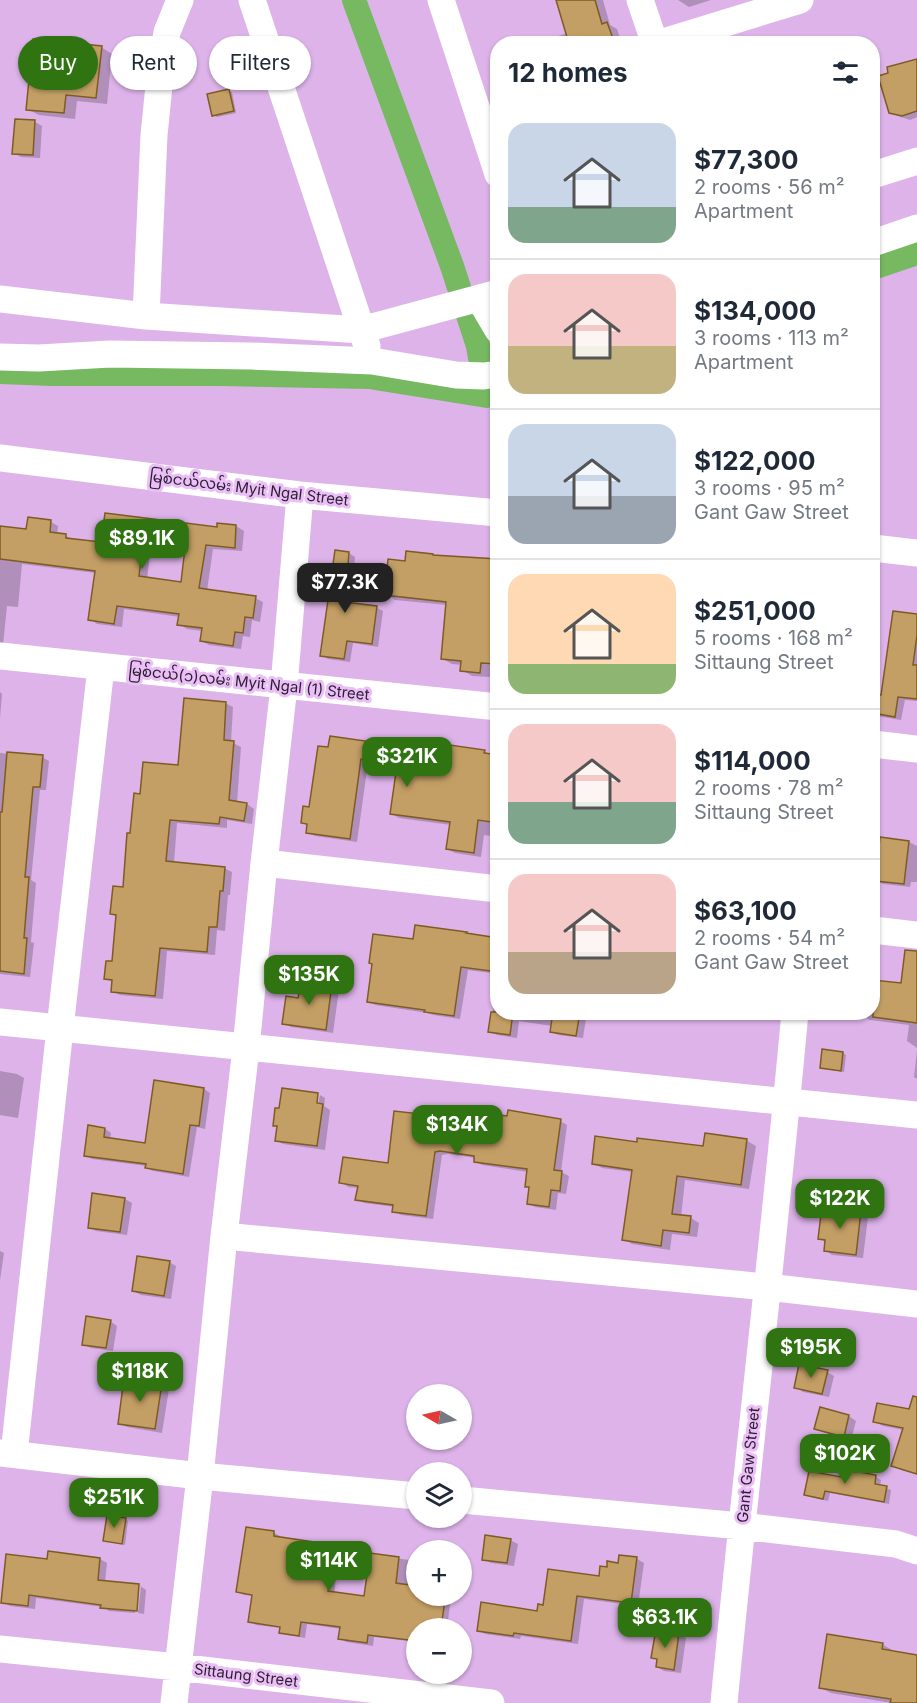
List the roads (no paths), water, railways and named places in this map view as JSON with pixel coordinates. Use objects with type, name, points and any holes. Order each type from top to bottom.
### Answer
[{"type":"street","points":[[146,316],[154,135],[160,76],[167,32],[180,0]]},
{"type":"street","points":[[252,0],[372,361]]},
{"type":"street","points":[[441,0],[490,150]]},
{"type":"street","points":[[640,0],[653,36]]},
{"type":"street","points":[[682,36],[800,0]]},
{"type":"street","points":[[880,173],[917,161]]},
{"type":"street","points":[[880,241],[917,228]]},
{"type":"street","points":[[0,299],[146,316],[361,330],[475,299],[490,319]]},
{"type":"street","points":[[0,357],[251,356],[372,361],[456,375],[490,375]]},
{"type":"street","name":"မြစ်ငယ်လမ်း Myit Ngal Street","points":[[0,458],[300,495],[490,512]]},
{"type":"street","points":[[174,1703],[284,686],[300,495]]},
{"type":"street","points":[[880,549],[917,553]]},
{"type":"street","name":"မြစ်ငယ်(၁)လမ်း Myit Ngal (1) Street","points":[[0,657],[490,706]]},
{"type":"street","points":[[101,667],[60,1028],[7,1454],[200,1476],[406,1495]]},
{"type":"street","points":[[880,745],[917,748]]},
{"type":"street","points":[[264,863],[490,887]]},
{"type":"street","points":[[880,931],[917,934]]},
{"type":"street","name":"Gant Gaw Street","points":[[724,1703],[794,1020]]},
{"type":"street","points":[[0,1022],[917,1115]]},
{"type":"street","points":[[224,1236],[767,1287],[917,1304]]},
{"type":"street","points":[[472,1501],[741,1526],[896,1544],[917,1551]]},
{"type":"street","name":"Sittaung Street","points":[[0,1649],[491,1703]]},
{"type":"waterway","points":[[354,0],[452,266],[480,358]]},
{"type":"waterway","points":[[880,266],[917,253]]},
{"type":"waterway","points":[[0,372],[369,377],[490,395]]}]
